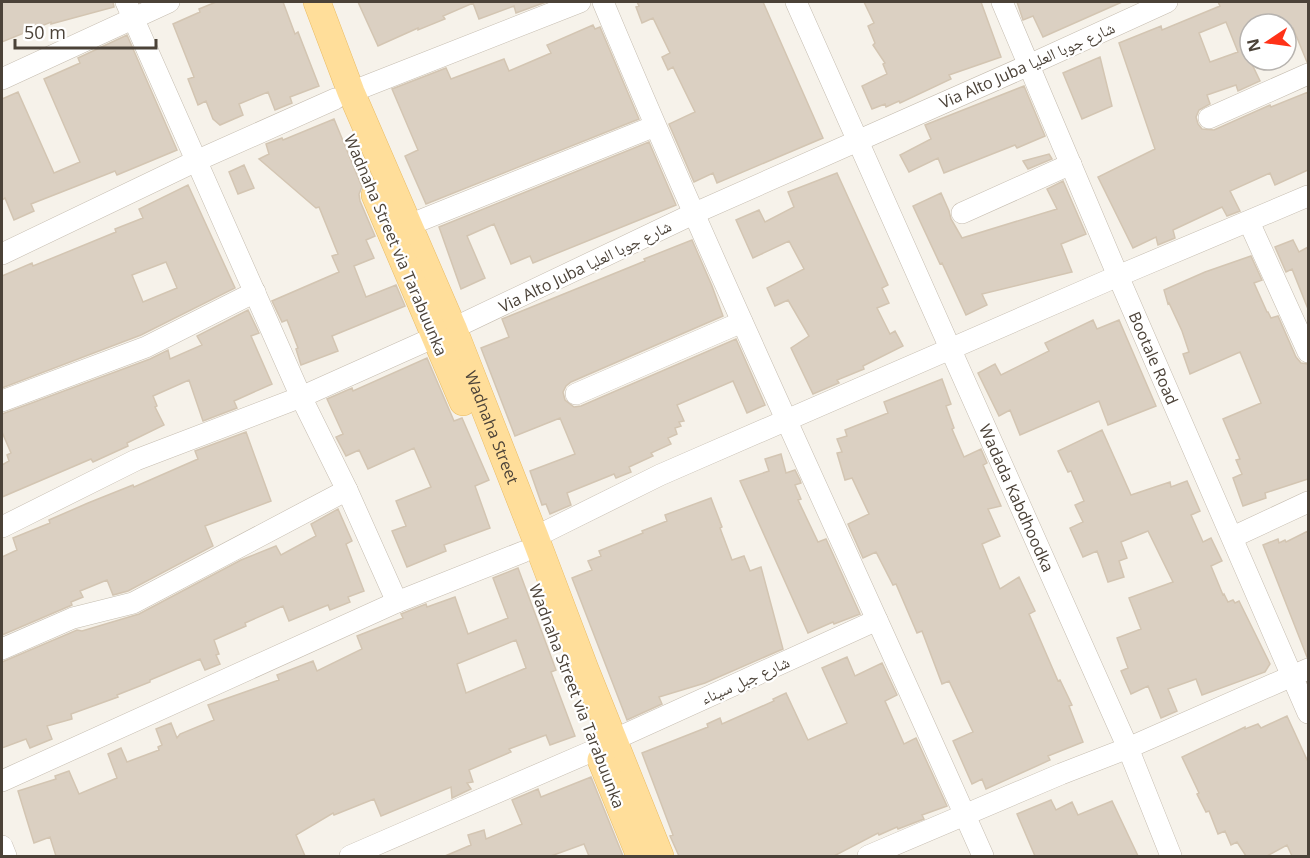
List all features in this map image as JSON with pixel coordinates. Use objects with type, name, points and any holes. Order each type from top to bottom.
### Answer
[{"type":"main road","name":"Wadnaha Street via Tarabuunka","points":[[297,2],[343,95],[444,333]]},
{"type":"main road","name":"Wadnaha Street","points":[[317,2],[343,95],[409,225],[444,333],[529,544],[605,744],[660,856]]},
{"type":"main road","name":"Wadnaha Street via Tarabuunka","points":[[605,744],[640,856]]},
{"type":"street","points":[[2,79],[130,10],[169,2]]},
{"type":"street","points":[[2,254],[196,161],[343,95],[580,2]]},
{"type":"street","points":[[603,2],[785,422],[983,856]]},
{"type":"street","name":"Wadada Kabdhoodka","points":[[796,2],[1128,748],[1171,856]]},
{"type":"street","name":"Bootale Road","points":[[1002,2],[1233,537],[1300,673],[1308,713]]},
{"type":"street","name":"Via Alto Juba شارع جوبا العليا","points":[[2,527],[136,460],[301,397],[444,333],[695,213],[1167,2]]},
{"type":"street","points":[[130,10],[301,397],[347,490],[397,602]]},
{"type":"street","points":[[1209,118],[1308,74]]},
{"type":"street","points":[[409,225],[655,126]]},
{"type":"street","points":[[962,213],[1071,164]]},
{"type":"street","points":[[2,781],[529,544],[660,476],[1308,196]]},
{"type":"street","points":[[1249,222],[1308,352]]},
{"type":"street","points":[[2,401],[147,347],[255,292]]},
{"type":"street","points":[[576,394],[742,322]]},
{"type":"street","points":[[2,649],[73,618],[133,603],[347,490]]},
{"type":"street","points":[[1233,537],[1308,502]]},
{"type":"street","name":"شارع جبل سيناء","points":[[350,856],[605,744],[877,620]]},
{"type":"street","points":[[868,856],[1128,748],[1300,673]]},
{"type":"street","points":[[2,846],[6,856]]},
{"type":"building","points":[[2,2],[113,2],[114,7],[51,24],[51,22],[2,42]]},
{"type":"building","points":[[216,2],[283,2],[295,34],[298,32],[319,86],[290,97],[292,103],[275,110],[268,92],[239,104],[243,115],[220,125],[213,119],[206,101],[198,105],[188,79],[194,77],[173,24]]},
{"type":"building","points":[[358,2],[546,2],[516,13],[514,6],[479,19],[473,3],[443,16],[445,19],[378,46]]},
{"type":"building","points":[[637,2],[763,2],[823,138],[717,183],[713,173],[694,182],[669,124],[695,112],[673,67],[668,70],[662,57],[670,53],[653,18],[642,23],[636,7],[639,6]]},
{"type":"building","points":[[864,2],[981,2],[1001,57],[949,75],[951,79],[900,103],[899,101],[886,107],[885,104],[872,109],[862,86],[887,74],[883,64],[885,63],[873,45],[875,43],[868,26],[874,23]]},
{"type":"building","points":[[1017,2],[1122,2],[1043,37],[1033,16],[1023,20]]},
{"type":"building","points":[[1218,2],[1308,2],[1307,62],[1298,40],[1298,12],[1238,12],[1238,52],[1238,72],[1256,72],[1260,81],[1238,91],[1236,85],[1207,95],[1210,104],[1199,110],[1196,117],[1202,129],[1214,130],[1270,105],[1271,107],[1308,92],[1308,170],[1275,185],[1270,173],[1230,191],[1240,211],[1227,216],[1222,207],[1173,230],[1175,238],[1158,245],[1156,237],[1133,248],[1098,177],[1155,149],[1119,43],[1161,26],[1162,30],[1220,6]],"holes":[[[1226,22],[1238,52],[1210,62],[1199,33]]]},
{"type":"building","points":[[593,25],[595,29],[600,27],[639,119],[426,204],[405,156],[418,150],[392,89],[446,68],[451,79],[504,59],[509,71],[551,53],[547,45]]},
{"type":"building","points":[[127,35],[177,150],[117,175],[115,171],[31,204],[34,211],[14,220],[5,198],[2,200],[2,99],[18,92],[54,173],[80,162],[44,79],[80,63],[78,58]]},
{"type":"building","points":[[1100,57],[1112,106],[1082,119],[1063,73]]},
{"type":"building","points":[[1024,86],[1045,136],[1017,148],[1015,145],[944,173],[938,158],[909,172],[900,155],[931,139],[925,125]]},
{"type":"building","points":[[334,119],[362,187],[359,194],[360,201],[375,236],[366,240],[374,258],[354,266],[366,297],[396,285],[405,306],[332,336],[338,351],[301,365],[296,349],[298,348],[287,320],[282,322],[272,301],[339,272],[332,256],[338,254],[319,207],[316,208],[259,159],[269,154],[266,144],[282,138],[283,140]]},
{"type":"building","points":[[649,142],[676,205],[533,263],[530,256],[511,264],[494,224],[467,236],[485,278],[461,289],[439,227]]},
{"type":"building","points":[[1049,154],[1052,159],[1028,169],[1023,161]]},
{"type":"building","points":[[244,165],[254,188],[238,194],[229,172]]},
{"type":"building","points":[[837,173],[888,285],[882,288],[889,303],[877,308],[890,334],[895,331],[903,346],[863,366],[864,369],[837,380],[839,383],[813,394],[791,348],[809,336],[788,300],[775,306],[767,288],[804,269],[789,241],[753,258],[736,220],[759,210],[765,222],[794,207],[788,192]]},
{"type":"building","points":[[1063,181],[1086,234],[1061,244],[1072,272],[982,294],[987,305],[966,315],[913,206],[941,193],[951,219],[962,238],[1057,209],[1047,189]]},
{"type":"building","points":[[188,185],[235,288],[141,335],[2,388],[2,276],[32,263],[33,266],[116,232],[115,229],[143,218],[139,209]],"holes":[[[166,262],[177,288],[143,302],[132,275]]]},
{"type":"building","points":[[692,240],[723,316],[571,382],[563,392],[565,400],[574,407],[581,406],[736,339],[765,405],[747,413],[733,381],[677,405],[684,421],[679,422],[681,426],[675,428],[677,434],[668,438],[671,444],[651,453],[653,456],[629,467],[631,472],[616,478],[614,474],[567,493],[571,505],[550,514],[546,504],[542,505],[530,471],[575,454],[560,418],[515,436],[481,348],[509,337],[502,319]]},
{"type":"building","points":[[1293,240],[1299,252],[1308,247],[1308,309],[1292,269],[1286,272],[1275,247]]},
{"type":"building","points":[[1251,256],[1262,280],[1254,283],[1267,312],[1271,318],[1278,316],[1296,357],[1301,363],[1308,364],[1308,479],[1265,493],[1266,498],[1243,506],[1233,478],[1242,474],[1236,460],[1240,459],[1223,419],[1261,403],[1240,352],[1190,374],[1183,354],[1189,352],[1164,290],[1205,272]]},
{"type":"building","points":[[248,310],[259,333],[251,336],[272,384],[234,401],[237,408],[203,421],[189,380],[153,396],[157,406],[155,407],[164,425],[127,443],[128,446],[93,462],[91,459],[2,497],[2,465],[9,461],[7,455],[11,453],[2,432],[2,414],[150,359],[168,350],[170,359],[202,345],[197,336]]},
{"type":"building","points":[[1093,320],[1097,329],[1119,320],[1156,406],[1108,425],[1099,401],[1020,435],[1010,410],[999,416],[978,373],[995,364],[1001,375],[1049,351],[1045,343]]},
{"type":"building","points":[[427,358],[454,421],[462,418],[489,480],[475,486],[490,528],[444,545],[446,551],[407,567],[392,531],[406,526],[396,501],[431,487],[414,448],[368,469],[359,450],[346,456],[336,437],[343,434],[327,399],[352,388],[353,391]]},
{"type":"building","points":[[942,379],[951,404],[946,406],[954,428],[952,429],[964,457],[981,449],[987,463],[983,465],[1001,506],[988,509],[1000,536],[982,544],[1000,589],[1019,577],[1035,611],[1029,614],[1058,681],[1060,680],[1072,705],[1069,706],[1083,742],[1048,756],[1050,760],[986,789],[982,779],[972,784],[953,741],[973,732],[949,681],[942,684],[922,631],[917,633],[896,584],[893,585],[876,552],[863,558],[848,524],[869,514],[852,478],[845,480],[837,453],[842,452],[837,439],[847,436],[845,430],[888,413],[884,402]]},
{"type":"building","points":[[1102,430],[1131,495],[1170,482],[1171,487],[1187,481],[1200,511],[1191,515],[1203,542],[1211,538],[1222,561],[1211,566],[1223,595],[1228,602],[1239,601],[1270,664],[1265,672],[1202,695],[1196,679],[1168,689],[1177,711],[1161,718],[1148,686],[1131,694],[1121,671],[1128,668],[1117,638],[1141,629],[1129,598],[1173,582],[1148,531],[1121,542],[1127,558],[1119,561],[1124,577],[1108,582],[1097,551],[1083,557],[1070,528],[1083,522],[1075,505],[1084,501],[1071,471],[1068,472],[1058,451]]},
{"type":"building","points":[[246,432],[271,501],[205,526],[213,546],[128,591],[113,595],[107,580],[80,591],[83,597],[71,602],[72,605],[2,635],[2,557],[17,550],[13,538],[50,523],[49,520],[88,503],[133,485],[134,487],[198,459],[195,451]]},
{"type":"building","points":[[781,454],[786,473],[795,470],[800,480],[801,483],[795,485],[801,499],[798,500],[818,542],[826,539],[860,614],[808,633],[740,481],[769,471],[765,459]]},
{"type":"building","points":[[711,498],[732,560],[744,556],[750,571],[761,567],[783,649],[705,683],[659,697],[662,704],[627,720],[572,578],[592,570],[588,561],[601,556],[599,551],[667,521],[665,515]]},
{"type":"building","points":[[338,509],[352,541],[346,544],[364,591],[348,597],[350,602],[330,610],[328,605],[289,621],[283,606],[214,640],[220,664],[205,670],[200,659],[117,695],[118,697],[71,714],[72,719],[47,726],[52,739],[30,748],[26,739],[2,748],[2,662],[77,630],[82,631],[139,614],[241,560],[276,546],[281,555],[316,536],[311,524]]},
{"type":"building","points":[[1308,531],[1307,657],[1263,545],[1278,539],[1279,543],[1285,540],[1286,542]]},
{"type":"building","points":[[518,568],[556,670],[551,672],[575,736],[550,745],[546,735],[509,749],[511,752],[469,770],[473,782],[467,783],[471,789],[452,798],[451,787],[381,816],[374,799],[334,815],[333,813],[296,835],[305,856],[56,856],[50,837],[34,843],[18,791],[56,779],[55,776],[69,771],[79,794],[117,778],[108,754],[121,748],[127,762],[159,750],[158,747],[162,745],[156,729],[171,723],[177,738],[180,734],[214,720],[208,705],[279,680],[277,675],[313,661],[317,671],[362,649],[357,636],[403,618],[401,614],[426,604],[427,607],[455,597],[468,634],[508,618],[493,578]],"holes":[[[516,640],[526,668],[466,693],[457,664]]]},
{"type":"building","points":[[847,657],[855,676],[882,663],[897,695],[885,701],[904,744],[916,738],[947,806],[922,815],[924,819],[879,835],[878,833],[834,856],[679,856],[642,753],[708,727],[707,724],[720,718],[722,724],[774,701],[773,699],[786,693],[808,740],[847,723],[822,668]]},
{"type":"building","points":[[1287,716],[1308,762],[1308,856],[1292,856],[1287,845],[1267,856],[1246,856],[1237,842],[1231,845],[1225,831],[1218,834],[1209,811],[1206,812],[1197,794],[1199,793],[1182,757],[1245,727],[1245,729],[1258,724],[1261,728]]},
{"type":"building","points":[[591,777],[623,856],[589,856],[584,844],[551,856],[445,856],[471,845],[468,835],[484,830],[486,839],[522,824],[512,800],[538,789],[541,797]]},
{"type":"building","points":[[1051,800],[1056,810],[1072,802],[1078,815],[1112,801],[1138,856],[1035,856],[1017,814]]}]
